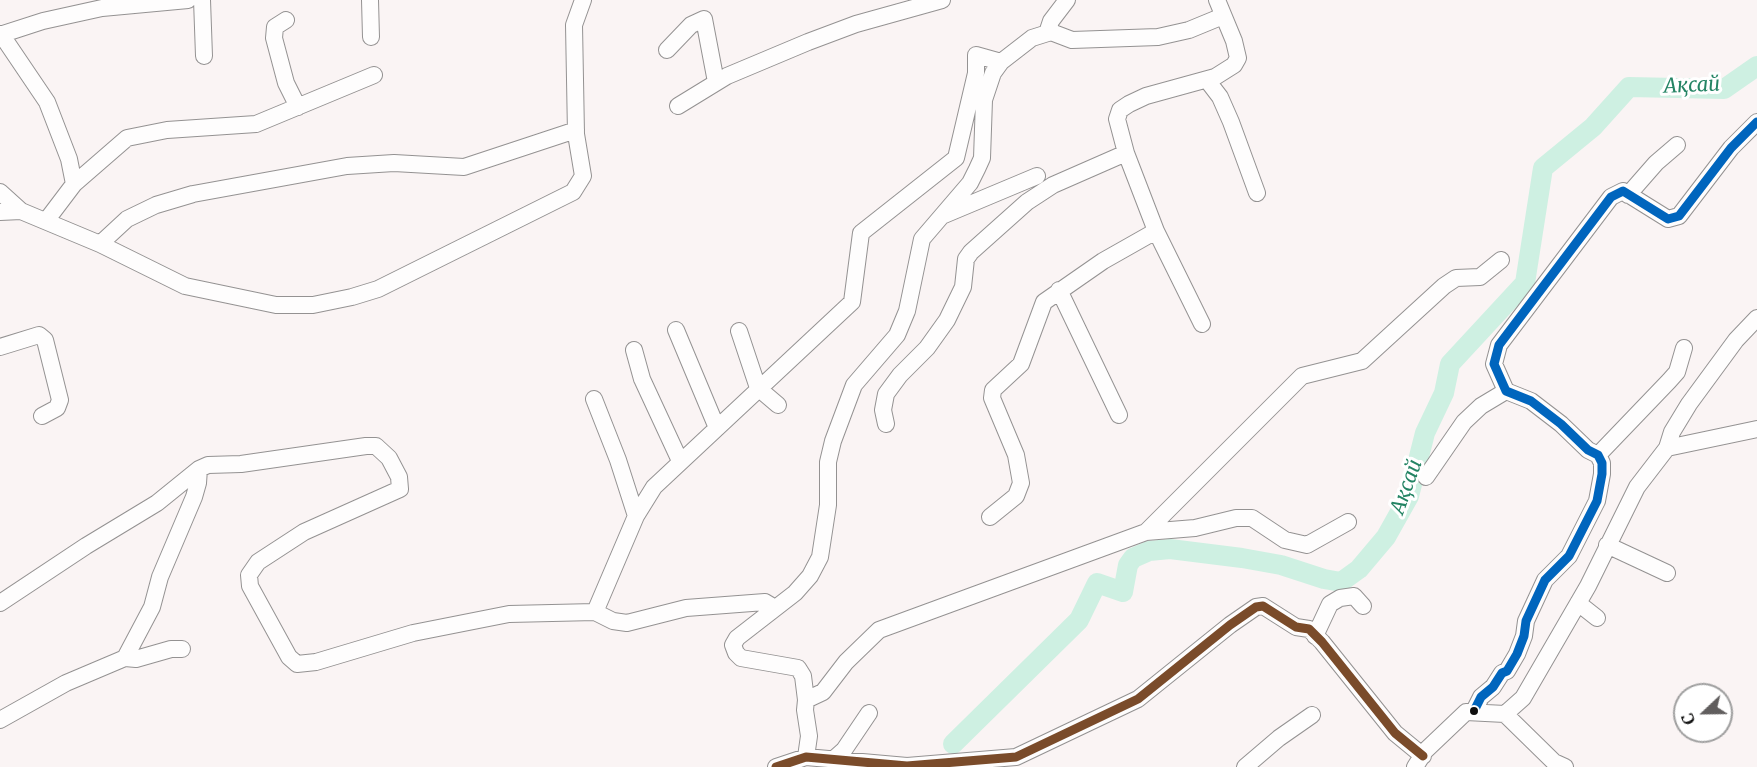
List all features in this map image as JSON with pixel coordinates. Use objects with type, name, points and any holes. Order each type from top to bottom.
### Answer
[{"type":"street","points":[[74,184],[69,159],[47,102],[1,35],[103,4],[188,0]]},
{"type":"street","points":[[202,0],[204,56]]},
{"type":"street","points":[[370,0],[371,37]]},
{"type":"street","points":[[0,192],[21,211],[100,244],[185,286],[276,305],[314,304],[352,297],[378,289],[573,192],[583,176],[576,130],[574,25],[583,0]]},
{"type":"street","points":[[678,106],[716,82],[834,32],[942,0]]},
{"type":"street","points":[[1047,33],[1051,21],[1067,0]]},
{"type":"street","points":[[1202,324],[1156,231],[1118,130],[1120,110],[1146,96],[1223,74],[1234,65],[1238,58],[1217,0]]},
{"type":"street","points":[[806,756],[808,735],[804,710],[806,700],[802,676],[798,668],[741,658],[733,645],[736,638],[775,608],[810,576],[820,557],[828,505],[828,462],[833,441],[854,385],[897,335],[907,311],[922,239],[970,183],[982,158],[984,100],[993,73],[1001,62],[1032,38],[1047,33],[1059,33],[1072,40],[1158,37],[1189,30],[1223,16]]},
{"type":"street","points":[[667,50],[691,25],[704,19],[716,82]]},
{"type":"street","points":[[286,20],[275,27],[274,38],[286,83],[298,107]]},
{"type":"street","points":[[595,612],[636,516],[654,487],[680,460],[852,302],[861,233],[956,158],[976,73],[976,55],[1001,62]]},
{"type":"street","points":[[46,221],[74,184],[127,138],[167,130],[255,124],[374,75]]},
{"type":"street","points":[[1207,80],[1227,114],[1257,194]]},
{"type":"street","points":[[1474,711],[1481,697],[1493,687],[1502,673],[1507,671],[1520,645],[1526,621],[1545,580],[1569,556],[1581,535],[1597,501],[1602,463],[1598,455],[1588,450],[1532,400],[1506,391],[1494,364],[1499,345],[1611,196],[1623,191],[1668,219],[1679,216],[1731,148],[1757,122]]},
{"type":"street","points":[[100,244],[127,219],[156,205],[193,194],[347,166],[394,163],[464,168],[576,130]]},
{"type":"street","points":[[1628,195],[1656,163],[1677,145]]},
{"type":"street","points":[[886,424],[883,410],[886,394],[900,375],[927,348],[947,320],[963,287],[966,259],[971,252],[1027,202],[1053,185],[1126,153]]},
{"type":"street","points":[[940,216],[1037,176]]},
{"type":"street","points":[[0,212],[21,211]]},
{"type":"street","points":[[990,517],[1016,495],[1021,483],[1016,455],[992,398],[993,390],[1017,370],[1030,345],[1044,302],[1059,290],[1156,231]]},
{"type":"street","points":[[1146,532],[1302,376],[1362,362],[1444,286],[1456,278],[1480,277],[1501,260]]},
{"type":"street","points":[[1059,290],[1119,415]]},
{"type":"street","points":[[1505,714],[1523,698],[1578,603],[1637,487],[1667,448],[1672,432],[1689,404],[1736,340],[1757,318]]},
{"type":"street","points":[[676,330],[717,428]]},
{"type":"street","points":[[739,331],[758,388],[778,405]]},
{"type":"street","points":[[0,347],[39,335],[45,340],[60,400],[57,408],[42,416]]},
{"type":"street","points":[[1598,455],[1677,372],[1684,348]]},
{"type":"street","points":[[634,350],[642,379],[680,460]]},
{"type":"street","points":[[1426,477],[1464,422],[1481,406],[1506,391]]},
{"type":"street","points":[[594,399],[618,460],[636,516]]},
{"type":"street","points":[[1667,448],[1757,429]]},
{"type":"street","points":[[0,603],[86,546],[157,503],[208,465],[241,464],[376,446],[395,466],[400,489],[304,532],[252,567],[249,575],[250,586],[289,657],[297,664],[316,662],[413,633],[483,618],[524,613],[595,612],[613,621],[627,623],[686,608],[765,602],[775,608]]},
{"type":"street","points":[[125,658],[152,607],[159,577],[196,490],[199,470]]},
{"type":"street","points":[[806,700],[823,692],[846,662],[879,630],[1146,532],[1195,528],[1236,518],[1252,518],[1285,540],[1307,544],[1348,522]]},
{"type":"street","points":[[1607,545],[1667,573]]},
{"type":"street","points":[[1316,636],[1330,604],[1340,597],[1354,596],[1363,606]]},
{"type":"street","points":[[1578,603],[1597,618]]},
{"type":"street","points":[[776,767],[806,756],[907,766],[1017,757],[1138,699],[1211,639],[1256,607],[1263,606],[1296,627],[1309,629],[1419,761],[1456,720],[1474,711],[1505,714],[1554,762],[1565,767]]},
{"type":"street","points":[[0,720],[66,683],[125,658],[136,659],[171,649],[182,650]]},
{"type":"street","points":[[835,758],[844,750],[869,713]]},
{"type":"street","points":[[1245,767],[1279,738],[1312,716]]},
{"type":"waterway","name":"Ақсай","points":[[953,744],[1079,620],[1097,583],[1123,592],[1128,565],[1133,558],[1149,551],[1170,549],[1242,558],[1281,565],[1341,582],[1359,569],[1386,537],[1409,496],[1425,433],[1444,393],[1450,364],[1525,283],[1543,168],[1593,127],[1629,87],[1724,89],[1757,66]]},
{"type":"transit line","points":[[1474,711],[1481,697],[1493,687],[1502,673],[1507,671],[1517,654],[1524,636],[1526,621],[1545,580],[1569,556],[1597,501],[1602,474],[1602,463],[1598,455],[1588,450],[1561,424],[1531,401],[1506,391],[1494,364],[1499,345],[1611,197],[1623,191],[1668,219],[1679,216],[1731,148],[1757,122]]},
{"type":"transit line","points":[[776,767],[806,757],[907,766],[1016,757],[1138,699],[1230,625],[1256,607],[1263,606],[1296,627],[1309,629],[1395,733],[1423,756]]}]
